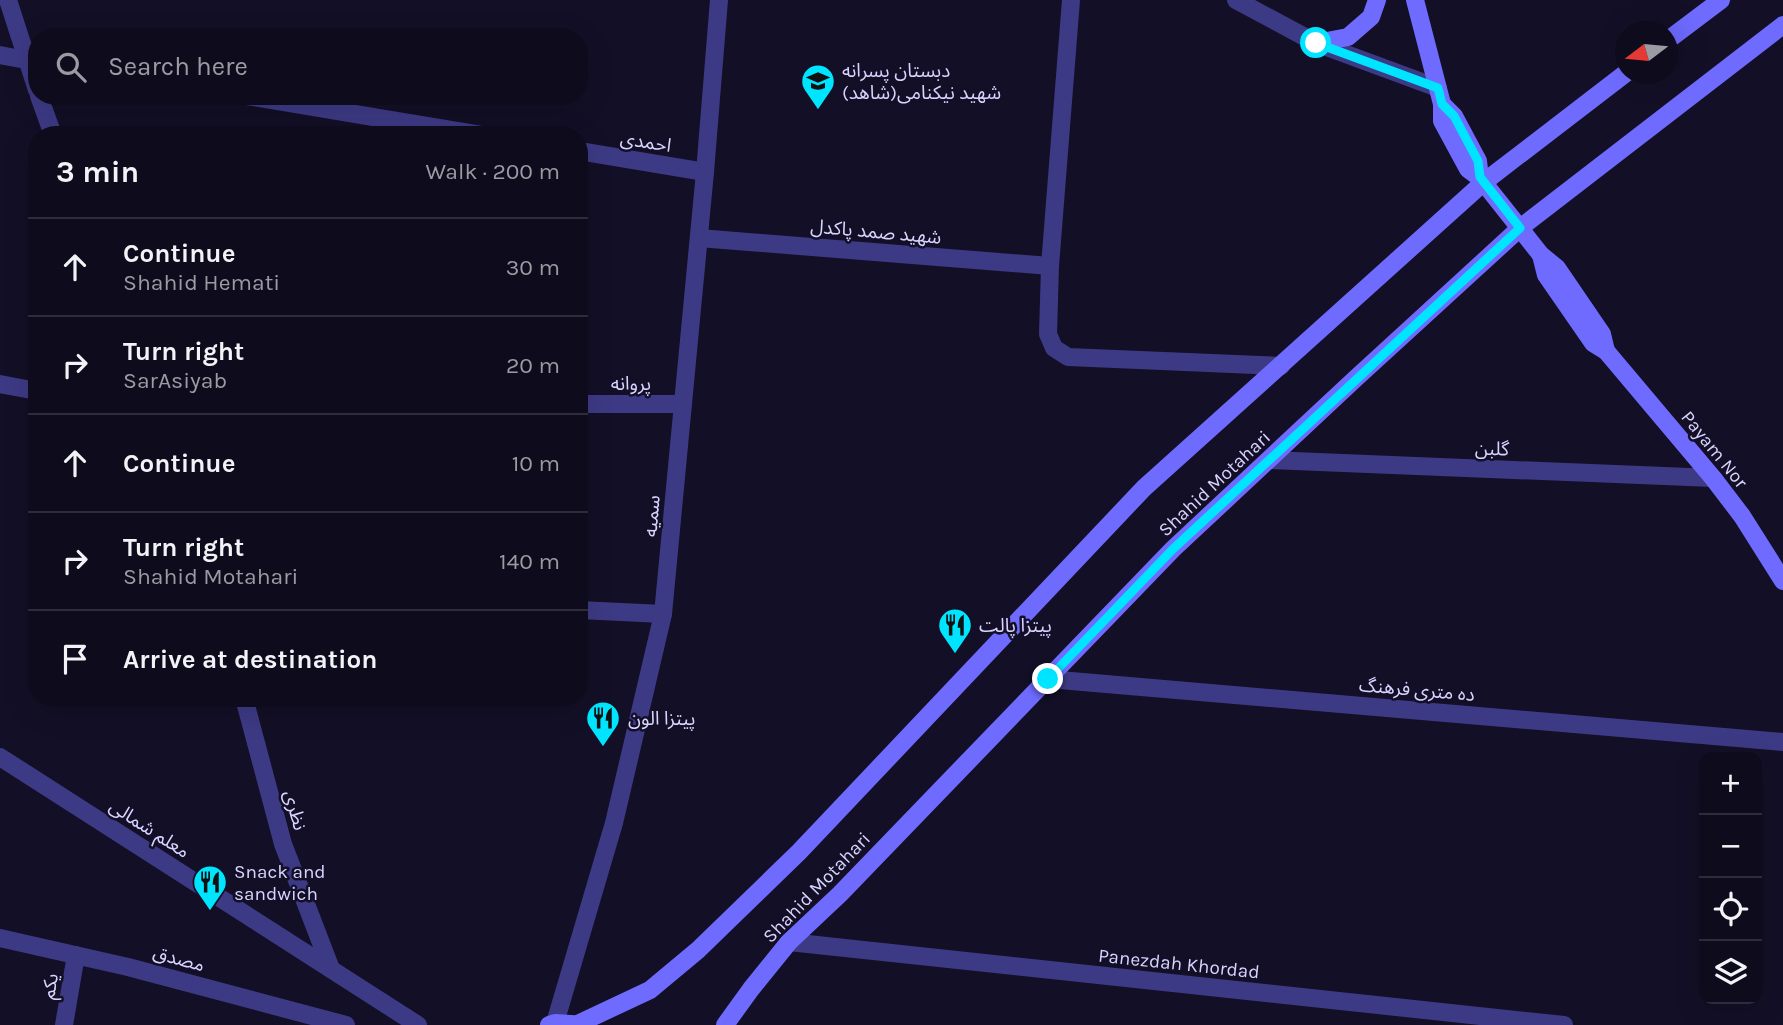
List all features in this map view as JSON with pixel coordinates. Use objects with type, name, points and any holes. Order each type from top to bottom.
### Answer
[{"type":"main road","points":[[1316,43],[1348,37],[1371,17],[1377,0]]},
{"type":"main road","name":"Payam Nor","points":[[1415,0],[1440,96],[1442,121],[1468,169],[1482,180],[1541,256],[1546,275],[1593,342],[1606,351],[1713,478],[1742,516],[1783,581]]},
{"type":"main road","points":[[1678,32],[1721,0]]},
{"type":"main road","name":"Shahid Motahari","points":[[725,1025],[789,942],[840,894],[1173,549],[1520,228],[1783,25]]},
{"type":"main road","name":"Shahid Motahari","points":[[583,1024],[650,990],[698,950],[799,852],[1144,488],[1482,180],[1615,81]]},
{"type":"main road","points":[[552,1024],[583,1024]]},
{"type":"street","points":[[8,0],[28,51]]},
{"type":"street","name":"سمیه","points":[[552,1024],[614,822],[663,614],[719,0]]},
{"type":"street","points":[[1072,0],[1050,267],[1048,334],[1054,348],[1068,357],[1281,366]]},
{"type":"street","points":[[1236,0],[1316,43],[1440,96]]},
{"type":"street","points":[[0,55],[28,60]]},
{"type":"street","points":[[42,105],[50,126]]},
{"type":"street","points":[[301,105],[427,126]]},
{"type":"street","name":"احمدی","points":[[588,152],[705,172]]},
{"type":"street","name":"شهید صمد پاکدل","points":[[699,238],[1050,267]]},
{"type":"street","points":[[0,384],[28,389]]},
{"type":"street","name":"پروانه","points":[[588,404],[683,404]]},
{"type":"street","name":"گلبن","points":[[1269,460],[1713,478]]},
{"type":"street","points":[[588,610],[663,614]]},
{"type":"street","name":"ده متری فرهنگ","points":[[1048,679],[1783,742]]},
{"type":"street","name":"نظری","points":[[246,707],[283,844],[331,970]]},
{"type":"street","name":"معلم شمالی","points":[[0,757],[418,1025]]},
{"type":"street","name":"مصدق","points":[[0,938],[128,967],[346,1025]]},
{"type":"street","name":"Panezdah Khordad","points":[[789,942],[1564,1025]]},
{"type":"street","name":"یکم","points":[[64,1025],[76,955]]},
{"type":"place","name":"دبستان پسرانه شهید نیکنامی(شاهد)","points":[[818,111]]},
{"type":"place","name":"پیتزا پالت","points":[[955,655]]},
{"type":"place","name":"پیتزا الون","points":[[603,748]]},
{"type":"place","name":"Snack and sandwich","points":[[210,912]]},
{"type":"route","points":[[1048,679],[1173,549],[1520,228],[1480,177],[1478,161],[1454,116],[1442,104],[1438,88],[1316,43]]}]
